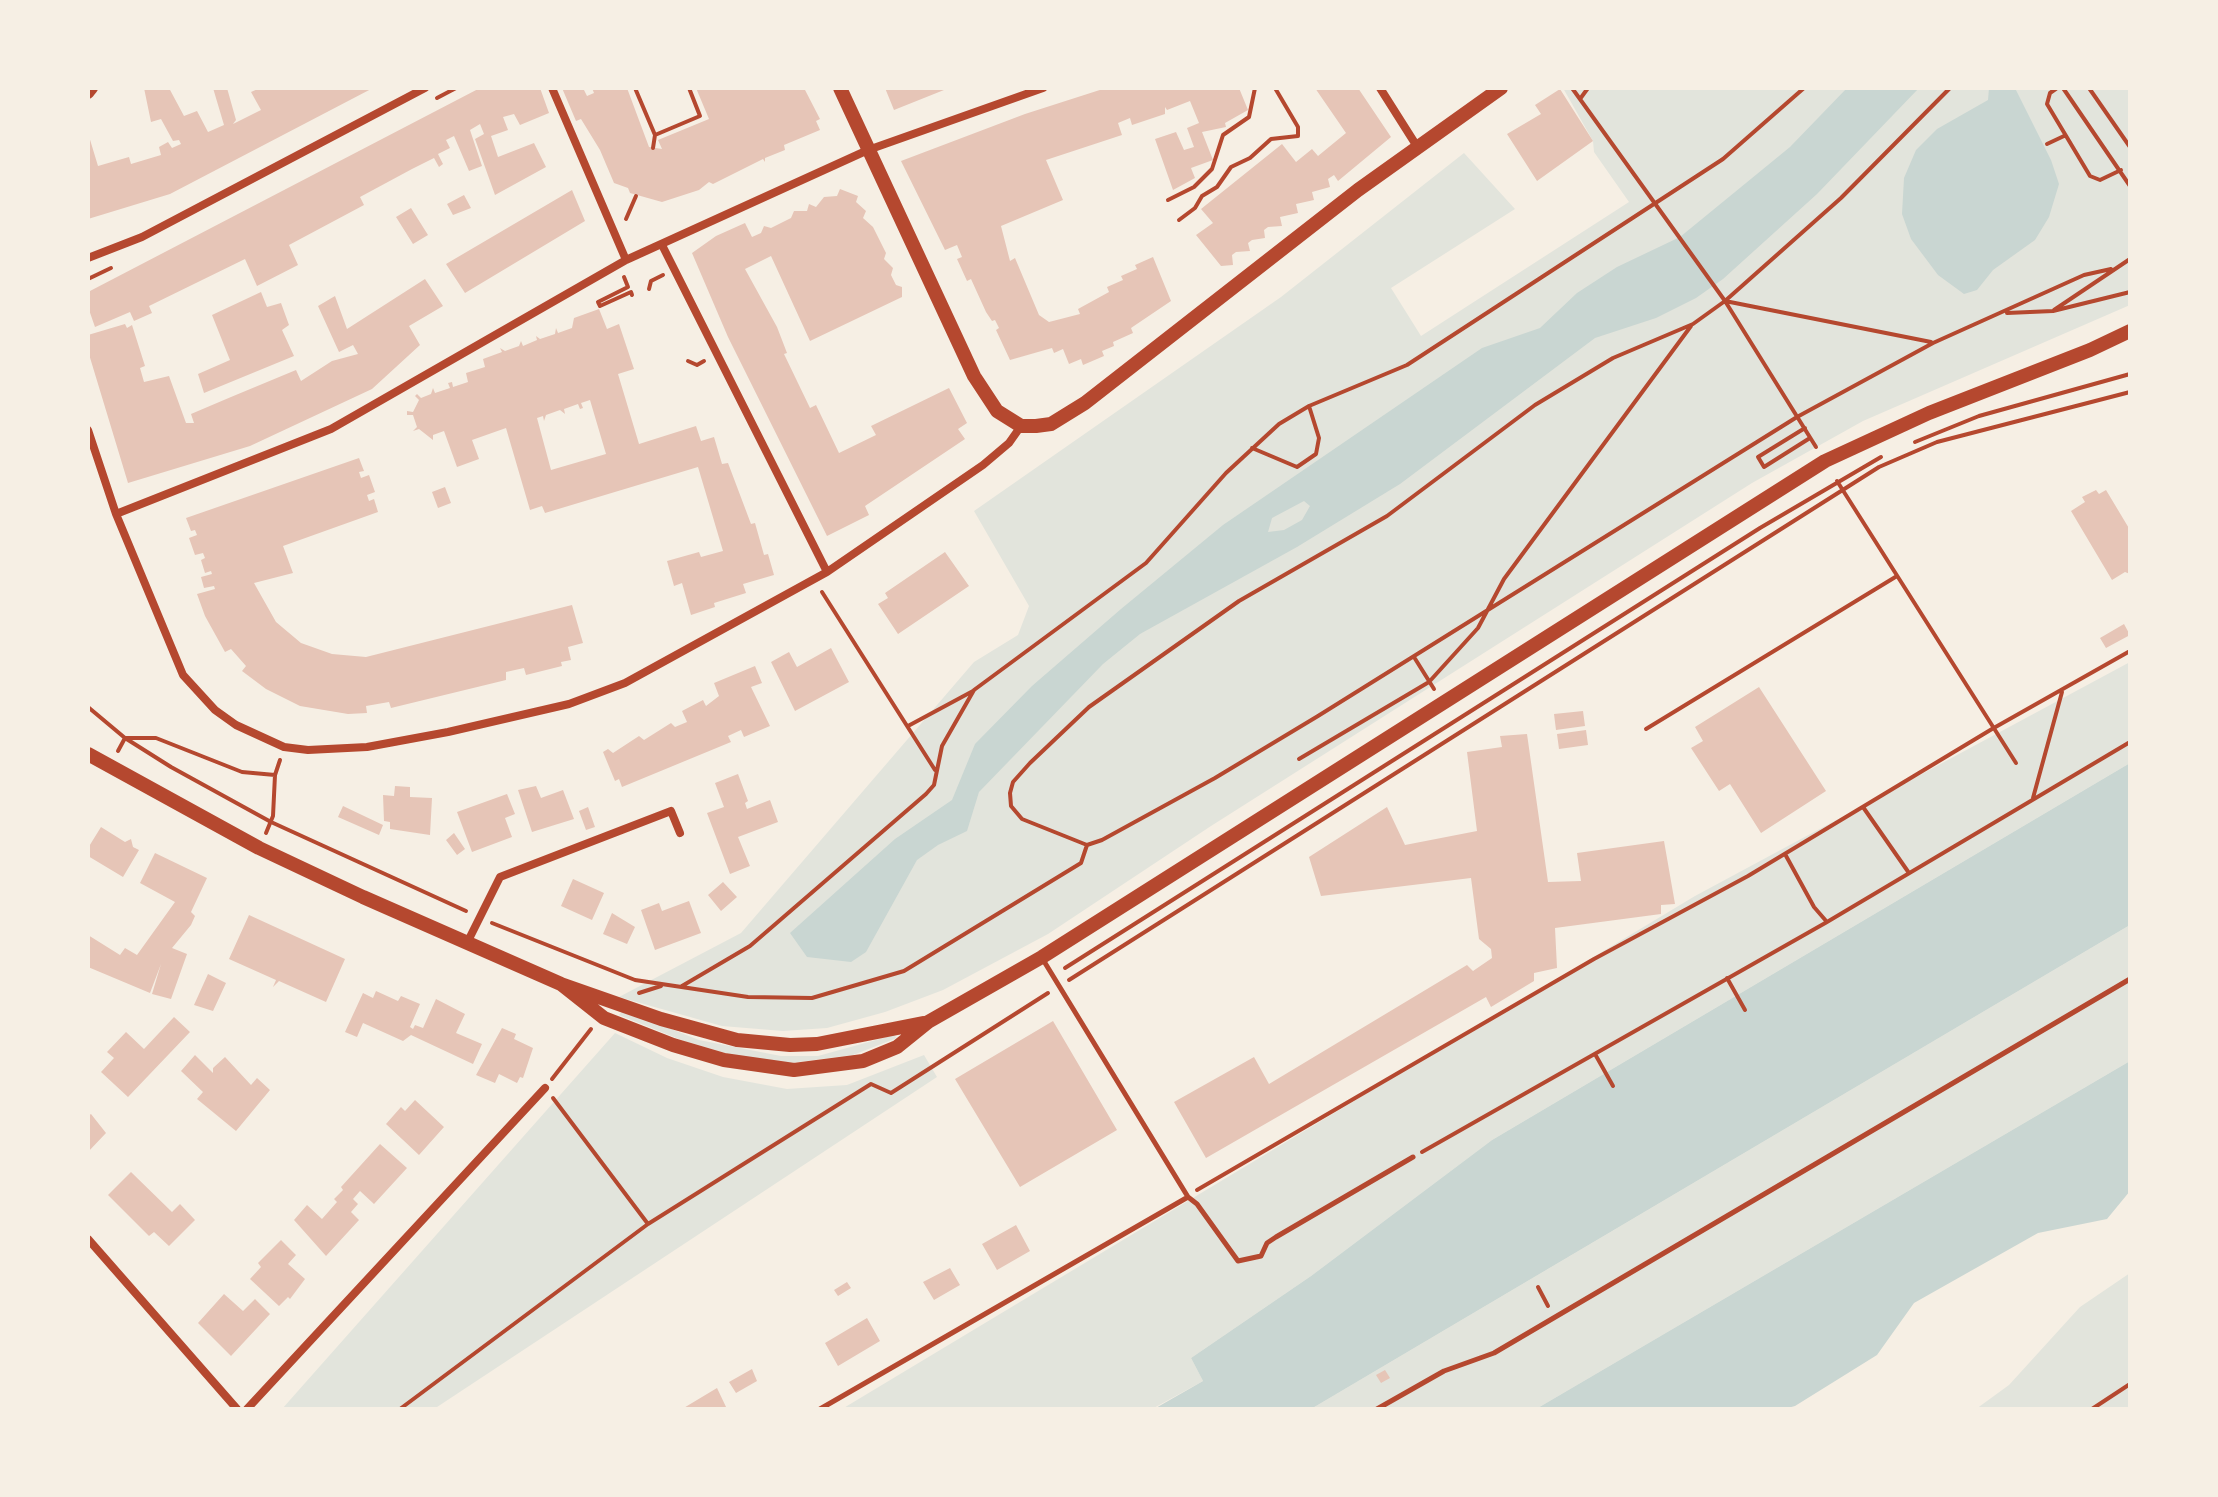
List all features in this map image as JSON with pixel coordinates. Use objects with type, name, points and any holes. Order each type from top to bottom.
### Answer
[{"type":"main road","points":[[840,88],[974,376],[997,411],[1014,423],[1051,424],[1067,416],[1358,190],[1501,88]]},
{"type":"main road","points":[[561,984],[604,1018],[673,1045],[724,1060],[794,1070],[863,1061],[897,1047],[928,1022],[1042,957],[1825,461],[1929,413],[2127,333]]},
{"type":"main road","points":[[88,754],[259,848],[561,984],[661,1019],[737,1040],[790,1045],[846,1040],[928,1022]]},
{"type":"street","points":[[88,93],[92,88]]},
{"type":"street","points":[[88,258],[142,237],[425,88]]},
{"type":"street","points":[[552,88],[622,262]]},
{"type":"street","points":[[116,514],[331,429],[622,262],[868,150],[1043,88]]},
{"type":"street","points":[[1380,88],[1418,148]]},
{"type":"street","points":[[662,245],[827,572]]},
{"type":"street","points":[[88,430],[116,514],[161,626],[183,675],[196,692],[225,718],[284,747],[341,750],[448,732],[569,704],[625,683],[827,572],[990,459],[1014,423]]},
{"type":"street","points":[[467,943],[500,877],[671,811],[680,833]]},
{"type":"street","points":[[247,1409],[545,1088]]},
{"type":"street","points":[[88,1239],[237,1409]]},
{"type":"lane","points":[[1042,957],[1188,1197],[1197,1204],[1238,1261],[1261,1256],[1267,1243],[1276,1237],[1413,1157]]},
{"type":"lane","points":[[1377,1409],[1444,1371],[1494,1353],[2130,979]]},
{"type":"lane","points":[[820,1409],[1188,1197]]},
{"type":"path","points":[[635,88],[655,135],[653,148]]},
{"type":"path","points":[[655,135],[700,116],[689,88]]},
{"type":"path","points":[[1168,200],[1194,187],[1212,169],[1223,135],[1249,117],[1255,88]]},
{"type":"path","points":[[1179,220],[1195,208],[1202,196],[1217,187],[1231,167],[1250,158],[1271,139],[1298,136],[1298,127],[1275,88]]},
{"type":"path","points":[[1572,88],[1725,301],[2016,763]]},
{"type":"path","points":[[1580,99],[1588,88]]},
{"type":"path","points":[[908,726],[974,690],[1146,563],[1250,447],[1279,424],[1309,406],[1407,365],[1723,159],[1804,88]]},
{"type":"path","points":[[1950,88],[1841,198],[1725,301],[1693,324],[1613,358],[1535,405],[1387,516],[1239,601],[1089,707],[1013,782],[1011,806],[1022,819],[1087,845],[1102,840],[1215,778],[1414,657],[1797,417],[1933,343],[2005,313],[2015,304],[2084,275],[2111,269]]},
{"type":"path","points":[[2057,88],[2050,93],[2047,104],[2090,176],[2100,180],[2121,170]]},
{"type":"path","points":[[2063,88],[2130,186]]},
{"type":"path","points":[[2089,88],[2130,147]]},
{"type":"path","points":[[2047,144],[2064,136]]},
{"type":"path","points":[[2053,311],[2130,259]]},
{"type":"path","points":[[622,262],[628,287],[598,302],[600,306],[631,292],[632,295]]},
{"type":"path","points":[[649,289],[651,281]]},
{"type":"path","points":[[2005,313],[2053,311],[2130,292]]},
{"type":"path","points":[[1725,301],[1933,343]]},
{"type":"path","points":[[1299,759],[1429,682],[1478,628],[1504,579],[1693,324]]},
{"type":"path","points":[[688,361],[697,365]]},
{"type":"path","points":[[1906,446],[1979,416],[2130,374]]},
{"type":"path","points":[[400,1409],[648,1224],[871,1084],[891,1093],[1879,467],[1937,442],[2130,392]]},
{"type":"path","points":[[1250,447],[1297,467],[1316,454],[1319,438],[1309,406]]},
{"type":"path","points":[[1805,428],[1758,457],[1764,467],[1810,438]]},
{"type":"path","points":[[1053,975],[1837,481],[1893,451]]},
{"type":"path","points":[[1646,729],[1897,576]]},
{"type":"path","points":[[814,579],[936,772]]},
{"type":"path","points":[[1188,1197],[1381,1081],[1785,854],[1992,729],[2130,651]]},
{"type":"path","points":[[1414,657],[1429,682]]},
{"type":"path","points":[[680,987],[750,946],[799,907],[926,794],[934,785],[942,746],[974,690]]},
{"type":"path","points":[[2033,798],[2063,691]]},
{"type":"path","points":[[88,707],[125,738],[271,822],[480,918],[635,980],[680,987],[780,1000],[812,998],[869,984],[904,971],[945,949],[1037,892],[1081,863],[1087,845]]},
{"type":"path","points":[[109,767],[125,738]]},
{"type":"path","points":[[125,738],[156,738],[242,772],[275,778],[273,816]]},
{"type":"path","points":[[1413,1157],[1827,922],[2130,742]]},
{"type":"path","points":[[1863,807],[1909,873]]},
{"type":"path","points":[[1785,854],[1814,907],[1827,922]]},
{"type":"path","points":[[1727,978],[1745,1010]]},
{"type":"path","points":[[604,1018],[587,1032],[545,1088],[648,1224]]},
{"type":"path","points":[[1595,1054],[1613,1086]]},
{"type":"path","points":[[1538,1287],[1555,1317]]},
{"type":"path","points":[[2092,1409],[2130,1384]]},
{"type":"shaded area","points":[[1563,88],[2130,88],[2130,305],[1863,421],[1752,483],[1211,826],[1048,934],[943,990],[885,1012],[827,1028],[783,1031],[722,1026],[619,997],[741,933],[974,662],[1018,635],[1029,606],[974,511],[1281,297],[1464,153],[1515,209],[1391,288],[1421,336],[1629,202],[1594,152],[1593,141]]},
{"type":"shaded area","points":[[1847,88],[1919,88],[1817,194],[1723,279],[1696,298],[1656,318],[1595,338],[1400,484],[1297,547],[1140,634],[1103,664],[979,792],[967,831],[938,845],[917,860],[866,952],[851,962],[807,957],[790,933],[895,839],[952,800],[975,744],[1032,686],[1121,609],[1223,525],[1482,348],[1540,328],[1577,293],[1617,267],[1680,237],[1790,147]],"holes":[[[1304,501],[1310,506],[1302,520],[1284,530],[1268,532],[1272,518]]]},
{"type":"shaded area","points":[[1989,88],[2015,88],[2051,160],[2059,184],[2049,217],[2035,240],[1993,270],[1977,290],[1964,294],[1938,275],[1911,239],[1902,214],[1904,178],[1916,150],[1937,129],[1988,100]]},
{"type":"shaded area","points":[[2130,662],[2130,763],[1492,1140],[1311,1276],[1191,1358],[1203,1381],[1152,1409],[842,1409],[1695,896]]},
{"type":"shaded area","points":[[2130,763],[2130,925],[1311,1409],[1154,1409],[1203,1381],[1191,1358],[1311,1276],[1492,1140]]},
{"type":"shaded area","points":[[2130,925],[2130,1061],[1536,1409],[1311,1409]]},
{"type":"shaded area","points":[[623,1010],[699,1040],[781,1056],[818,1056],[894,1035],[897,1038],[853,1055],[791,1063],[739,1057],[684,1041],[619,1015]]},
{"type":"shaded area","points":[[615,1033],[667,1058],[723,1077],[787,1089],[847,1085],[924,1055],[937,1077],[434,1409],[282,1409]]},
{"type":"shaded area","points":[[2130,1061],[2130,1191],[2107,1219],[2038,1233],[1914,1303],[1877,1355],[1795,1406],[1784,1409],[1536,1409]]},
{"type":"shaded area","points":[[2130,1273],[2130,1409],[1976,1409],[2009,1385],[2080,1307]]},
{"type":"building","points":[[144,88],[169,88],[184,116],[197,111],[208,132],[224,125],[213,88],[227,88],[236,120],[233,124],[261,110],[251,92],[260,88],[373,88],[170,194],[88,219],[88,133],[98,166],[129,157],[131,164],[161,155],[159,147],[168,142],[172,148],[181,144],[179,140],[173,141],[161,119],[151,122]]},
{"type":"building","points":[[480,88],[540,88],[549,113],[520,125],[514,114],[503,117],[508,130],[491,136],[498,157],[534,143],[546,167],[495,195],[475,139],[484,134],[480,124],[470,130],[482,166],[469,171],[454,136],[446,140],[450,148],[438,154],[443,164],[439,167],[434,158],[412,169],[360,197],[364,205],[289,245],[298,265],[257,286],[245,259],[149,306],[152,313],[134,321],[130,312],[95,327],[88,307],[90,291]]},
{"type":"building","points":[[562,88],[583,88],[587,96],[594,93],[592,88],[627,88],[649,147],[662,149],[658,140],[709,119],[696,88],[804,88],[820,119],[816,121],[820,130],[784,145],[785,150],[765,158],[765,162],[763,159],[713,184],[709,182],[699,190],[662,202],[630,193],[628,188],[614,183],[600,150],[581,119],[576,121]]},
{"type":"building","points":[[885,88],[949,88],[894,110]]},
{"type":"building","points":[[1106,88],[1239,88],[1248,110],[1225,123],[1226,127],[1202,132],[1213,160],[1191,168],[1195,178],[1173,190],[1155,139],[1176,132],[1184,150],[1194,147],[1187,128],[1199,123],[1190,101],[1167,110],[1165,107],[1165,114],[1132,125],[1130,118],[1118,123],[1122,135],[1046,160],[1063,200],[1001,226],[1010,261],[1015,258],[1039,315],[1049,322],[1080,314],[1078,309],[1109,292],[1107,287],[1137,269],[1135,265],[1153,257],[1171,301],[1131,328],[1133,333],[1102,351],[1104,356],[1083,365],[1081,359],[1069,364],[1063,349],[1054,353],[1052,348],[1010,360],[996,330],[999,328],[995,320],[992,321],[986,312],[971,279],[967,281],[957,259],[962,257],[957,245],[945,250],[901,161],[1025,114]]},
{"type":"building","points":[[1315,88],[1358,88],[1391,137],[1338,181],[1334,175],[1328,179],[1330,187],[1312,192],[1314,200],[1296,204],[1298,213],[1280,217],[1282,226],[1264,230],[1265,238],[1248,243],[1250,251],[1232,255],[1233,265],[1221,266],[1196,235],[1213,223],[1201,209],[1282,144],[1296,162],[1312,149],[1318,156],[1346,133]]},
{"type":"building","points":[[1560,89],[1593,141],[1537,181],[1507,134],[1541,114],[1535,105]]},
{"type":"building","points":[[840,189],[858,196],[856,202],[866,211],[863,218],[873,227],[886,253],[884,259],[893,268],[891,275],[896,285],[902,287],[902,297],[810,341],[771,256],[745,269],[777,327],[787,353],[784,354],[810,408],[816,405],[839,453],[876,435],[871,426],[949,388],[967,423],[958,429],[965,439],[865,506],[869,515],[827,536],[728,337],[692,253],[716,236],[745,223],[752,237],[761,233],[764,226],[771,228],[791,218],[794,211],[807,211],[809,204],[816,207],[824,197],[837,196]]},
{"type":"building","points":[[572,190],[585,221],[465,293],[446,264]]},
{"type":"building","points":[[464,195],[471,208],[453,215],[447,204]]},
{"type":"building","points":[[411,208],[428,235],[413,244],[396,217]]},
{"type":"building","points":[[425,279],[443,306],[409,326],[420,345],[372,389],[250,446],[128,483],[88,351],[88,335],[125,324],[127,328],[132,325],[145,366],[140,368],[144,382],[169,376],[186,423],[194,423],[191,414],[231,397],[296,370],[301,381],[332,361],[358,354],[353,345],[339,352],[318,306],[335,296],[347,329]]},
{"type":"building","points":[[261,292],[267,307],[281,303],[289,325],[282,330],[294,356],[204,393],[198,374],[230,360],[212,315]]},
{"type":"building","points":[[599,309],[607,329],[619,324],[634,369],[618,374],[639,444],[696,426],[701,441],[714,437],[722,464],[728,463],[751,524],[755,523],[764,555],[768,554],[774,575],[743,584],[746,593],[714,603],[715,607],[691,615],[682,583],[674,586],[667,561],[699,552],[701,557],[723,551],[698,467],[545,513],[542,506],[530,510],[506,428],[472,440],[479,459],[457,467],[444,431],[433,435],[433,440],[419,429],[413,431],[417,427],[413,415],[407,415],[407,411],[413,412],[419,400],[415,396],[417,394],[421,398],[431,394],[433,388],[435,393],[450,388],[448,383],[452,382],[453,387],[468,382],[466,373],[485,367],[483,359],[502,352],[500,348],[505,351],[519,346],[521,341],[523,346],[537,340],[536,336],[540,339],[555,334],[556,328],[558,333],[572,328],[574,318]],"holes":[[[590,400],[606,454],[551,470],[537,418],[543,416],[544,421],[546,415],[560,410],[565,414],[564,409],[578,404],[580,409],[583,408],[581,403]]]},
{"type":"building","points":[[359,458],[364,471],[359,472],[361,478],[369,475],[375,492],[367,495],[369,501],[374,499],[378,512],[283,546],[293,573],[254,583],[276,622],[301,643],[332,654],[366,657],[572,605],[583,643],[568,647],[571,660],[561,662],[562,666],[526,675],[524,668],[506,672],[506,680],[391,708],[389,702],[366,706],[367,713],[348,714],[300,706],[266,689],[242,671],[246,666],[231,649],[225,652],[205,616],[197,594],[215,589],[214,586],[204,588],[201,577],[212,574],[211,571],[205,573],[201,560],[205,558],[203,553],[195,555],[189,538],[197,535],[195,530],[191,531],[186,518]]},
{"type":"building","points":[[445,487],[451,503],[438,508],[432,492]]},
{"type":"building","points":[[2096,490],[2099,494],[2106,490],[2130,530],[2130,574],[2125,572],[2112,580],[2071,511],[2085,502],[2082,497]]},
{"type":"building","points":[[945,552],[969,586],[898,634],[878,604],[888,598],[885,593]]},
{"type":"building","points":[[2124,624],[2130,635],[2106,648],[2100,638]]},
{"type":"building","points":[[831,648],[849,682],[795,711],[771,662],[789,652],[797,667]]},
{"type":"building","points":[[755,666],[762,683],[751,687],[770,726],[744,737],[741,730],[728,736],[731,742],[622,787],[619,779],[615,781],[603,752],[608,749],[613,753],[639,736],[644,740],[671,723],[675,727],[687,722],[682,711],[703,700],[706,706],[719,696],[714,683]]},
{"type":"building","points":[[1759,687],[1826,791],[1761,833],[1730,784],[1719,791],[1691,748],[1703,741],[1695,727]]},
{"type":"building","points":[[1583,711],[1585,726],[1556,730],[1554,714]]},
{"type":"building","points":[[1586,730],[1588,745],[1559,749],[1557,734]]},
{"type":"building","points":[[1527,734],[1548,882],[1581,881],[1577,853],[1664,841],[1675,904],[1661,905],[1661,914],[1555,928],[1557,968],[1534,973],[1534,981],[1491,1007],[1486,997],[1206,1158],[1174,1102],[1254,1057],[1269,1084],[1467,965],[1473,971],[1492,958],[1491,949],[1479,939],[1471,878],[1321,896],[1309,857],[1387,807],[1405,845],[1477,831],[1467,752],[1502,747],[1500,736]]},
{"type":"building","points":[[738,774],[748,801],[745,803],[747,809],[770,800],[778,822],[738,837],[750,866],[730,874],[707,813],[724,807],[715,783]]},
{"type":"building","points":[[395,786],[410,787],[410,797],[432,798],[430,835],[390,829],[390,822],[384,821],[383,795],[394,796]]},
{"type":"building","points":[[536,786],[541,798],[563,790],[574,819],[532,832],[518,790]]},
{"type":"building","points":[[507,794],[515,814],[505,818],[512,837],[472,852],[457,812]]},
{"type":"building","points":[[343,806],[383,825],[379,835],[338,817]]},
{"type":"building","points":[[588,807],[595,827],[586,830],[579,811]]},
{"type":"building","points":[[101,827],[125,842],[131,839],[133,847],[139,850],[123,877],[88,856],[88,848]]},
{"type":"building","points":[[454,833],[465,849],[457,855],[446,840]]},
{"type":"building","points":[[155,853],[207,878],[191,912],[195,916],[191,925],[172,948],[187,954],[171,999],[152,994],[161,964],[150,993],[88,967],[88,935],[120,955],[125,948],[137,955],[175,902],[140,883]]},
{"type":"building","points":[[573,879],[604,893],[592,920],[561,906]]},
{"type":"building","points":[[723,882],[737,897],[721,911],[708,895]]},
{"type":"building","points":[[689,901],[701,933],[655,950],[641,910],[659,903],[662,911]]},
{"type":"building","points":[[612,913],[635,927],[627,944],[603,934]]},
{"type":"building","points":[[249,915],[345,959],[326,1002],[279,981],[273,987],[276,980],[229,959]]},
{"type":"building","points":[[208,974],[226,983],[213,1011],[194,1005]]},
{"type":"building","points":[[376,991],[398,1001],[401,996],[420,1004],[410,1027],[413,1029],[415,1025],[423,1028],[436,999],[465,1014],[456,1033],[482,1044],[473,1064],[411,1035],[403,1041],[363,1023],[357,1037],[345,1032],[363,993],[373,998]]},
{"type":"building","points":[[174,1017],[190,1032],[128,1097],[101,1072],[114,1058],[107,1052],[126,1032],[144,1049]]},
{"type":"building","points":[[1053,1021],[1117,1130],[1020,1187],[955,1079]]},
{"type":"building","points":[[502,1028],[516,1034],[514,1039],[533,1048],[523,1078],[520,1077],[517,1083],[499,1074],[495,1083],[476,1075]]},
{"type":"building","points":[[195,1055],[213,1073],[213,1068],[225,1057],[251,1085],[257,1078],[270,1090],[236,1131],[197,1099],[203,1092],[181,1071]]},
{"type":"building","points":[[415,1100],[444,1127],[419,1155],[386,1124],[401,1107],[405,1111]]},
{"type":"building","points":[[91,1114],[106,1133],[88,1152],[88,1116]]},
{"type":"building","points":[[380,1144],[407,1168],[374,1204],[360,1191],[353,1199],[358,1204],[351,1212],[359,1220],[326,1256],[294,1220],[307,1205],[322,1219],[337,1202],[334,1199],[343,1190],[341,1187]]},
{"type":"building","points":[[131,1172],[172,1212],[180,1204],[195,1220],[169,1246],[154,1232],[149,1236],[108,1195]]},
{"type":"building","points":[[1016,1225],[1030,1251],[997,1270],[982,1244]]},
{"type":"building","points":[[281,1240],[296,1255],[288,1264],[305,1279],[290,1299],[288,1297],[279,1306],[250,1279],[261,1267],[258,1263]]},
{"type":"building","points":[[950,1268],[960,1285],[934,1300],[923,1282]]},
{"type":"building","points":[[847,1282],[851,1288],[838,1296],[834,1290]]},
{"type":"building","points":[[224,1294],[243,1311],[255,1299],[270,1314],[231,1356],[198,1323]]},
{"type":"building","points":[[867,1318],[880,1341],[838,1366],[825,1343]]},
{"type":"building","points":[[752,1369],[757,1381],[736,1393],[729,1382]]},
{"type":"building","points":[[1385,1370],[1390,1378],[1381,1383],[1376,1375]]},
{"type":"building","points":[[717,1388],[727,1409],[682,1409]]}]
